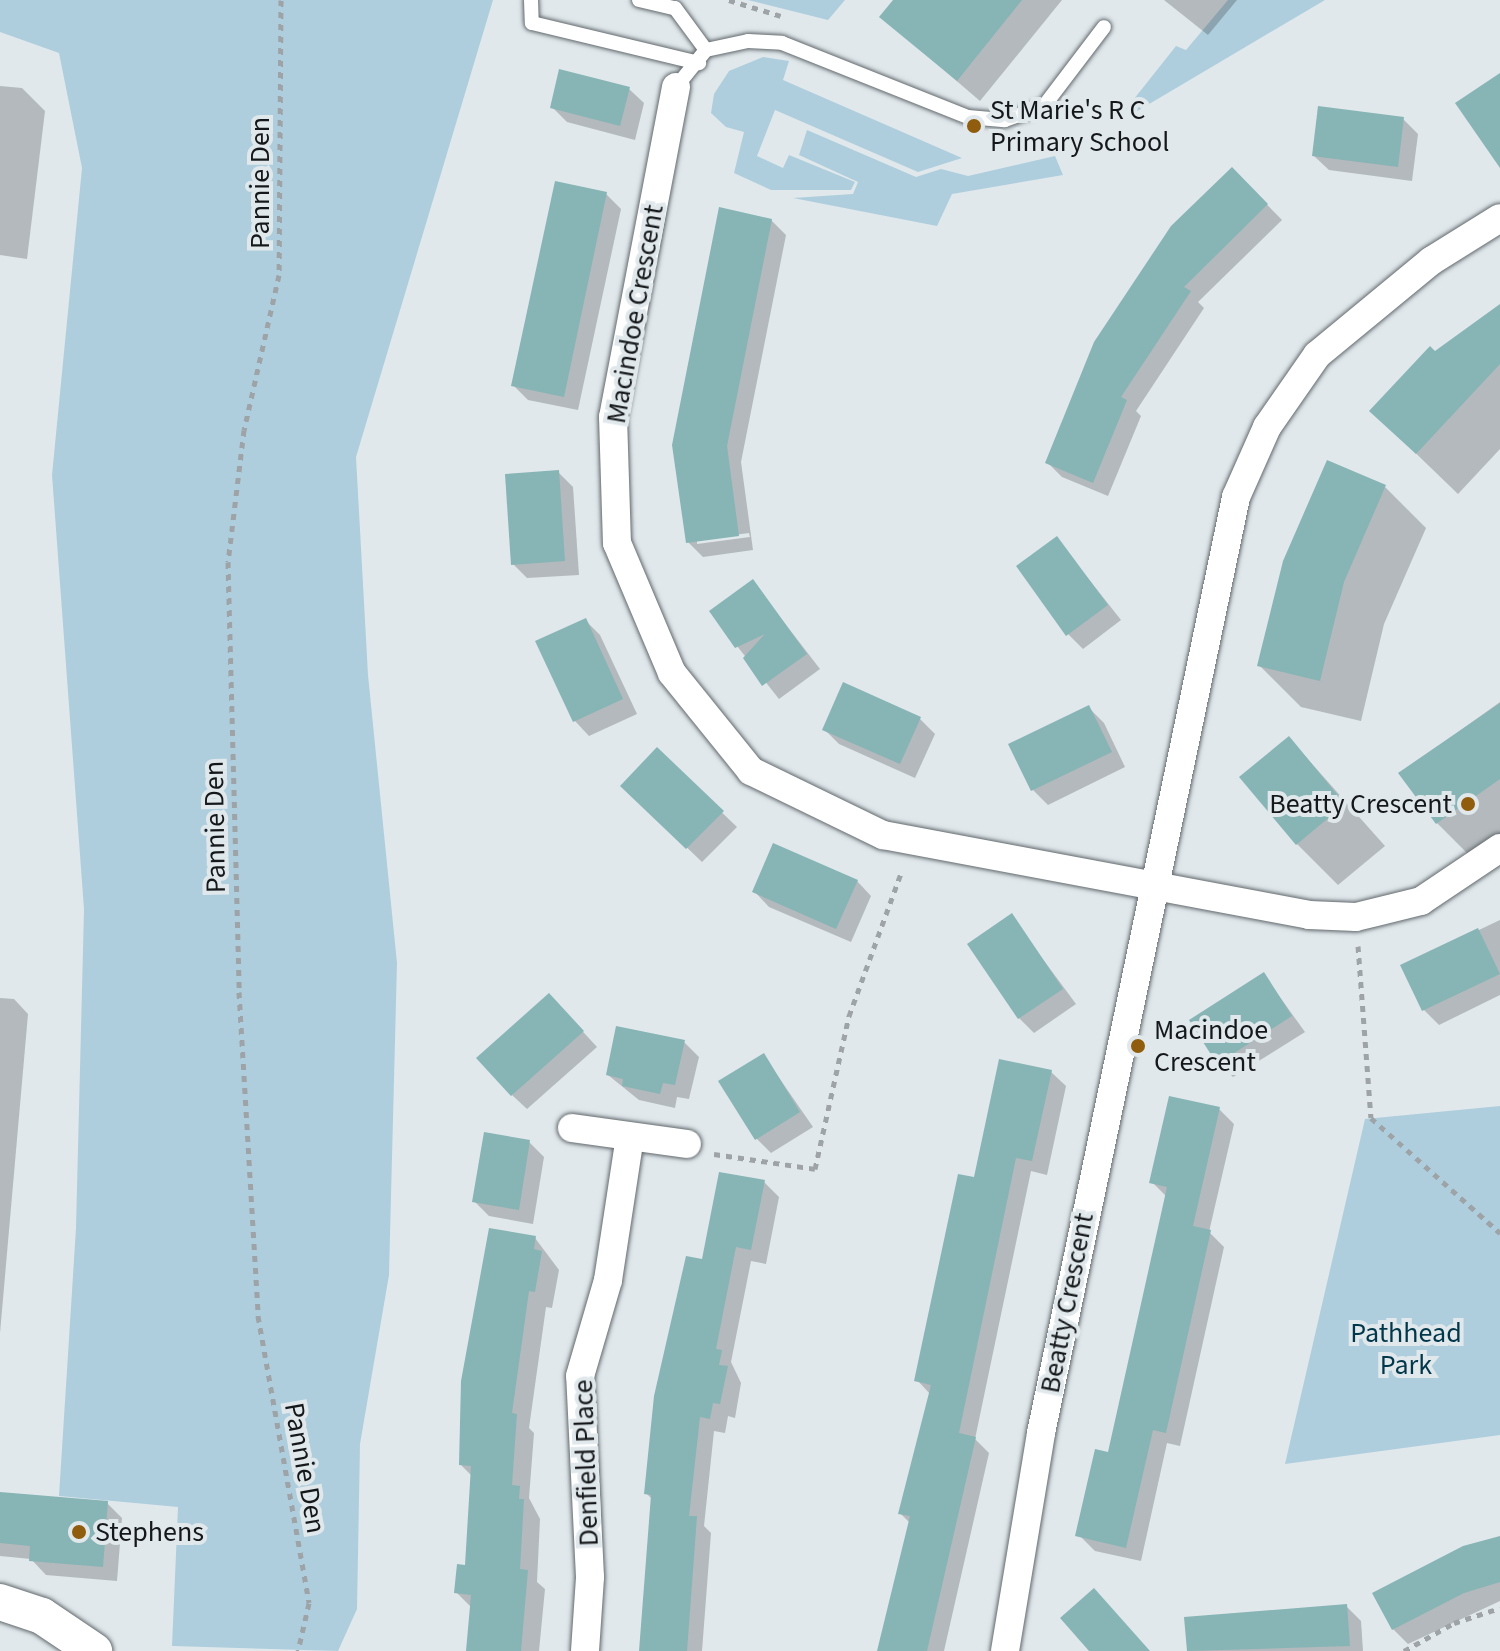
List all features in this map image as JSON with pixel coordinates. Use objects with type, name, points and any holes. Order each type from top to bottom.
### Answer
[{"type":"street","name":"Macindoe Crescent","points":[[676,87],[613,417],[617,543],[672,673],[751,771],[883,835],[1309,915],[1356,917],[1421,901],[1500,848]]},
{"type":"street","name":"Beatty Crescent","points":[[1005,1651],[1041,1433],[1152,886],[1236,497],[1267,427],[1317,355],[1431,261],[1500,218]]},
{"type":"street","points":[[572,1128],[687,1144]]},
{"type":"street","name":"Denfield Place","points":[[585,1651],[590,1577],[580,1376],[608,1280],[630,1137]]},
{"type":"street","points":[[0,1602],[42,1616],[94,1651]]},
{"type":"lane","points":[[531,0],[532,23],[703,57]]},
{"type":"lane","points":[[639,0],[675,8],[703,57]]},
{"type":"lane","points":[[676,87],[703,57],[748,41],[782,43],[968,117],[1005,120],[1044,106],[1104,27]]},
{"type":"path","name":"Pannie Den","points":[[281,0],[279,275],[244,430],[228,562],[239,992],[258,1316],[309,1603],[298,1651]]},
{"type":"path","points":[[729,0],[789,18]]},
{"type":"path","points":[[687,1144],[705,1153],[815,1169],[849,1016],[912,841]]},
{"type":"path","points":[[1356,917],[1371,1118],[1500,1233]]},
{"type":"path","points":[[1404,1651],[1454,1623],[1500,1608]]},
{"type":"green space","points":[[0,0],[493,0],[356,457],[368,675],[397,963],[389,1275],[360,1444],[357,1609],[338,1651],[172,1646],[178,1507],[59,1496],[76,1228],[84,909],[52,475],[82,168],[59,53],[0,32]]},
{"type":"green space","points":[[748,0],[845,0],[828,20]]},
{"type":"green space","points":[[1228,0],[1325,0],[1134,113],[1126,109],[1176,46],[1186,50]]},
{"type":"green space","points":[[763,57],[789,61],[783,80],[962,158],[918,172],[775,110],[757,156],[783,168],[789,155],[855,182],[851,190],[771,190],[734,173],[744,132],[726,127],[711,113],[714,94],[729,71]]},
{"type":"green space","points":[[807,130],[916,177],[941,169],[968,176],[1055,156],[1063,175],[952,194],[937,226],[793,198],[853,194],[858,182],[799,155]]},
{"type":"green space","name":"Pathhead Park","points":[[1500,1106],[1500,1435],[1285,1464],[1365,1119]]},
{"type":"building","points":[[893,0],[1022,0],[957,81],[879,17]]},
{"type":"building","points":[[559,69],[630,87],[620,126],[550,108]]},
{"type":"building","points":[[1500,73],[1500,168],[1455,103]]},
{"type":"building","points":[[1318,106],[1404,117],[1398,167],[1312,156]]},
{"type":"building","points":[[1232,167],[1268,204],[1184,287],[1191,291],[1121,397],[1127,400],[1093,483],[1045,463],[1094,342],[1171,226]]},
{"type":"building","points":[[555,181],[607,192],[564,397],[511,386]]},
{"type":"building","points":[[719,207],[772,219],[727,446],[739,536],[686,543],[672,445]]},
{"type":"building","points":[[1500,304],[1500,364],[1416,454],[1369,411],[1430,346],[1435,351]]},
{"type":"building","points":[[1327,460],[1386,485],[1344,582],[1320,681],[1257,666],[1283,561]]},
{"type":"building","points":[[559,470],[565,561],[511,565],[505,474]]},
{"type":"building","points":[[1057,536],[1108,605],[1066,636],[1016,566]]},
{"type":"building","points":[[753,579],[807,654],[762,686],[743,658],[765,634],[735,648],[709,611]]},
{"type":"building","points":[[586,618],[623,699],[573,722],[535,641]]},
{"type":"building","points":[[843,682],[921,717],[900,764],[822,730]]},
{"type":"building","points":[[1500,703],[1500,779],[1436,824],[1398,773]]},
{"type":"building","points":[[1089,705],[1112,752],[1031,791],[1008,744]]},
{"type":"building","points":[[1289,736],[1345,804],[1296,845],[1239,777]]},
{"type":"building","points":[[657,747],[724,811],[686,849],[620,786]]},
{"type":"building","points":[[773,843],[858,880],[836,929],[752,892]]},
{"type":"building","points":[[1012,913],[1063,989],[1018,1019],[967,944]]},
{"type":"building","points":[[1478,928],[1500,974],[1422,1011],[1400,965]]},
{"type":"building","points":[[1264,972],[1292,1016],[1217,1064],[1189,1020]]},
{"type":"building","points":[[549,993],[584,1031],[511,1096],[476,1058]]},
{"type":"building","points":[[616,1026],[685,1040],[675,1085],[663,1083],[660,1094],[622,1086],[623,1079],[606,1075]]},
{"type":"building","points":[[764,1053],[800,1112],[755,1140],[718,1081]]},
{"type":"building","points":[[999,1059],[1052,1070],[1032,1161],[1016,1158],[959,1433],[976,1437],[927,1651],[877,1651],[910,1516],[898,1514],[931,1385],[914,1381],[958,1174],[974,1177]]},
{"type":"building","points":[[1169,1096],[1220,1107],[1193,1226],[1211,1230],[1166,1433],[1153,1430],[1126,1548],[1075,1536],[1095,1449],[1108,1452],[1167,1187],[1149,1183]]},
{"type":"building","points":[[484,1132],[530,1140],[519,1210],[472,1202]]},
{"type":"building","points":[[719,1172],[765,1180],[751,1250],[736,1247],[716,1349],[722,1350],[719,1365],[728,1366],[720,1404],[713,1403],[710,1419],[700,1417],[689,1516],[697,1516],[687,1651],[639,1651],[651,1495],[644,1494],[654,1396],[686,1256],[702,1259]]},
{"type":"building","points":[[489,1228],[536,1236],[534,1249],[542,1251],[535,1292],[529,1291],[512,1413],[517,1414],[512,1485],[520,1486],[519,1499],[524,1499],[520,1569],[528,1570],[521,1651],[466,1651],[471,1595],[454,1593],[457,1564],[465,1565],[471,1466],[459,1465],[461,1381]]},
{"type":"building","points":[[0,1492],[108,1501],[103,1567],[29,1561],[30,1546],[0,1543]]},
{"type":"building","points":[[1500,1536],[1500,1582],[1464,1593],[1392,1630],[1372,1593],[1463,1546]]},
{"type":"building","points":[[1094,1588],[1150,1651],[1089,1651],[1060,1618]]},
{"type":"building","points":[[1347,1604],[1350,1646],[1187,1651],[1184,1617]]},
{"type":"place","name":"St Marie's R C Primary School","points":[[974,126]]},
{"type":"place","name":"Beatty Crescent","points":[[1468,804]]},
{"type":"place","name":"Macindoe Crescent","points":[[1138,1046]]},
{"type":"place","name":"Stephens","points":[[79,1532]]}]
